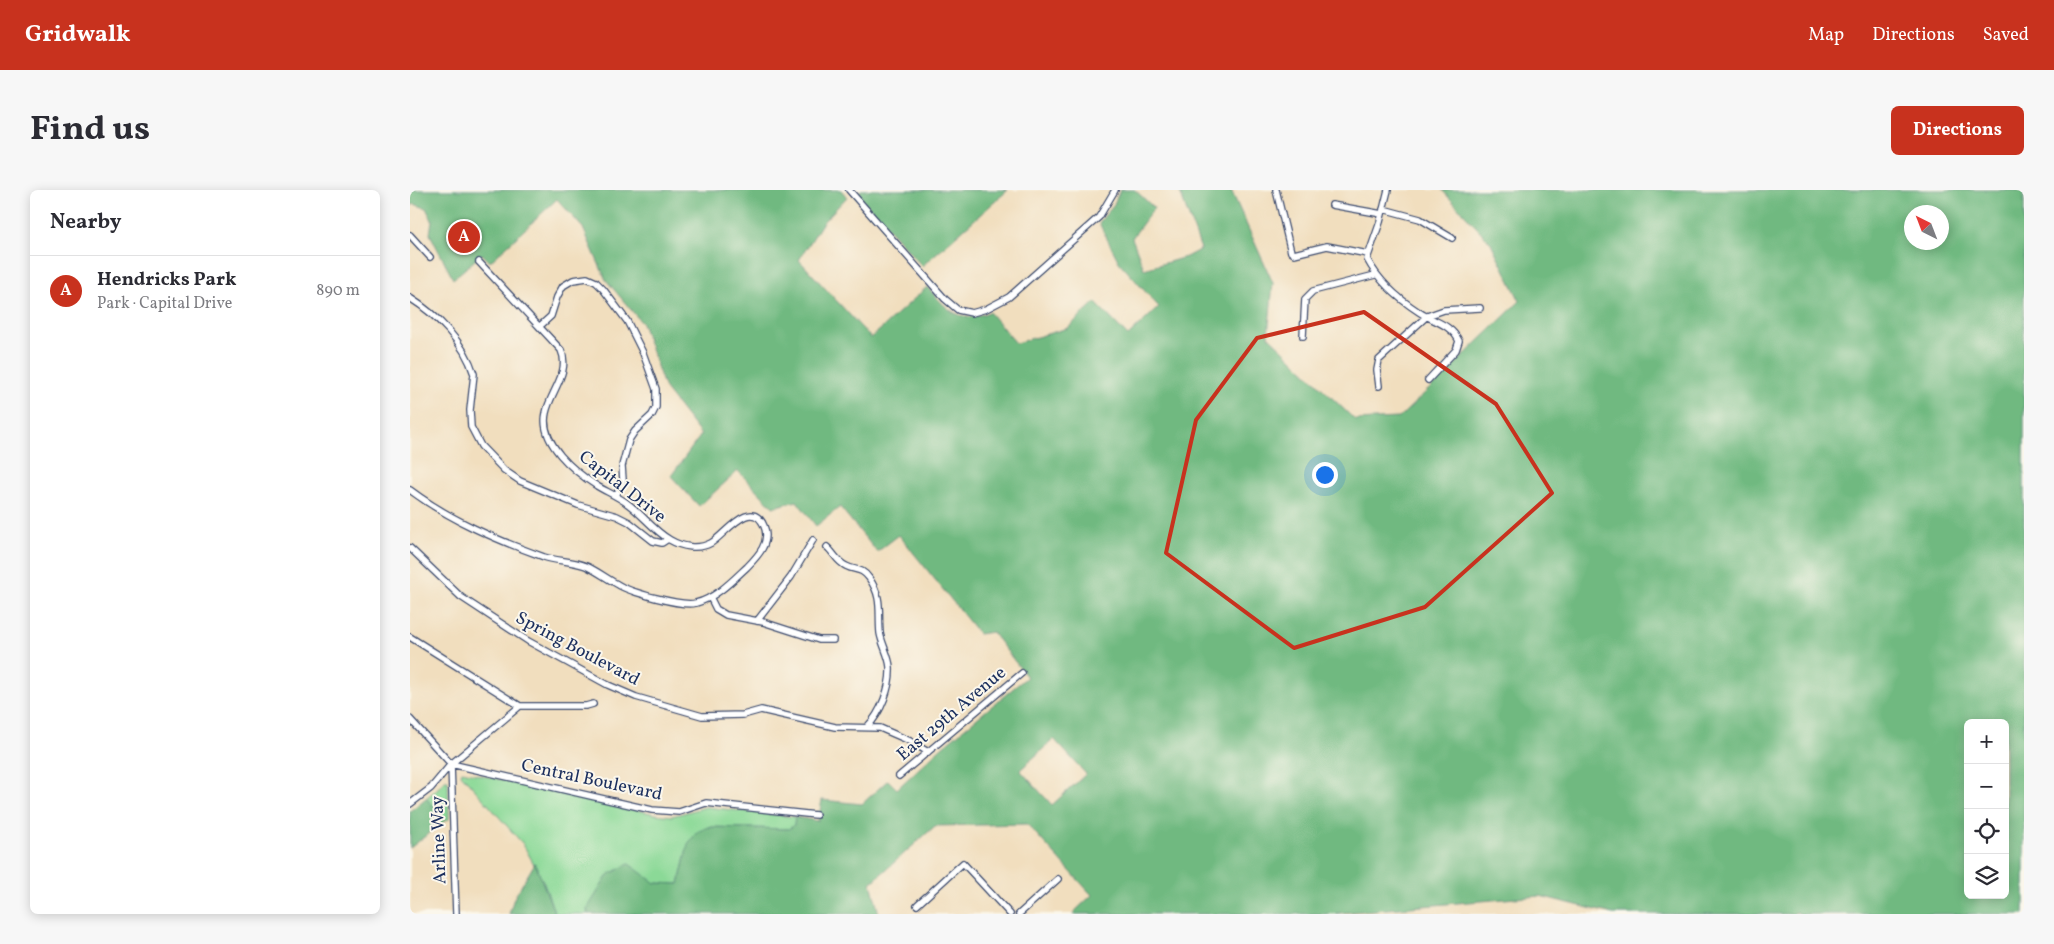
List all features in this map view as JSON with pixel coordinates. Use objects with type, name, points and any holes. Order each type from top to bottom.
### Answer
[{"type":"street","points":[[849,190],[945,299],[958,310],[972,313],[986,309],[1010,297],[1098,217],[1115,190]]},
{"type":"street","points":[[1276,190],[1291,252],[1294,254],[1327,246],[1368,254]]},
{"type":"street","points":[[1388,190],[1367,259],[1375,275],[1405,302],[1448,327],[1460,341],[1456,350],[1428,380]]},
{"type":"street","points":[[1332,205],[1382,211],[1420,219],[1452,238]]},
{"type":"street","points":[[410,235],[430,257]]},
{"type":"street","name":"Capital Drive","points":[[410,490],[449,516],[493,537],[546,557],[583,565],[626,589],[680,603],[697,603],[710,597],[735,578],[760,552],[766,539],[764,524],[755,517],[744,517],[733,522],[712,542],[698,546],[682,545],[659,534],[627,503],[576,471],[547,436],[546,413],[563,370],[564,359],[558,345],[478,262]]},
{"type":"street","points":[[1302,336],[1305,299],[1313,291],[1375,275]]},
{"type":"street","points":[[540,326],[552,316],[557,297],[563,286],[573,280],[587,278],[603,288],[627,321],[643,353],[656,389],[656,407],[652,416],[635,431],[629,440],[622,466],[623,480],[616,496]]},
{"type":"street","points":[[410,298],[439,319],[463,351],[472,368],[474,374],[470,410],[471,427],[478,441],[493,460],[520,481],[578,505],[617,516],[629,522],[653,541],[662,543],[668,539]]},
{"type":"street","points":[[1379,386],[1377,370],[1379,360],[1427,316],[1444,310],[1480,308]]},
{"type":"street","points":[[757,621],[791,577],[813,540]]},
{"type":"street","points":[[827,547],[843,565],[858,568],[868,576],[879,601],[880,636],[889,663],[889,677],[880,707],[867,728]]},
{"type":"street","name":"Spring Boulevard","points":[[411,551],[461,597],[521,636],[608,685],[636,697],[681,712],[702,716],[743,715],[761,710],[835,727],[880,728],[928,752]]},
{"type":"street","points":[[710,597],[720,612],[733,617],[757,621],[819,640],[834,640]]},
{"type":"street","points":[[410,637],[520,706],[586,706],[593,704]]},
{"type":"street","name":"East 29th Avenue","points":[[899,776],[1022,673]]},
{"type":"street","points":[[410,804],[431,788],[451,764],[520,706]]},
{"type":"street","points":[[410,719],[451,764]]},
{"type":"street","name":"Central Boulevard","points":[[451,764],[652,810],[679,812],[706,803],[816,816]]},
{"type":"street","name":"Arline Way","points":[[451,764],[456,914]]},
{"type":"street","points":[[917,905],[964,863],[1010,914]]},
{"type":"street","points":[[1019,914],[1058,879]]},
{"type":"highlighted area","points":[[1364,312],[1496,404],[1552,493],[1425,607],[1294,648],[1166,553],[1196,420],[1257,338]]},
{"type":"green space","points":[[410,190],[841,190],[847,197],[823,222],[799,260],[871,338],[927,287],[947,308],[961,315],[969,317],[989,312],[1016,343],[1068,328],[1095,302],[1128,336],[1159,307],[1119,262],[1099,223],[1114,204],[1120,190],[1135,190],[1154,208],[1132,238],[1144,269],[1186,257],[1201,249],[1179,190],[1231,190],[1273,283],[1268,336],[1355,420],[1399,418],[1520,301],[1491,243],[1442,190],[2024,190],[2024,914],[1801,914],[1796,912],[1793,914],[1613,914],[1540,896],[1328,914],[1072,914],[1092,895],[1027,824],[935,826],[871,883],[879,914],[588,914],[587,909],[608,875],[629,864],[655,883],[679,884],[688,844],[697,832],[708,827],[789,829],[794,825],[795,817],[818,821],[822,800],[862,804],[888,780],[897,789],[942,747],[1027,677],[992,632],[979,634],[899,535],[877,552],[840,507],[816,526],[797,501],[773,507],[738,471],[699,506],[671,476],[701,435],[665,389],[642,323],[606,280],[583,228],[557,199],[490,262],[482,254],[453,279],[430,234],[432,220],[426,208],[414,204],[410,207]],"holes":[[[1054,739],[1086,774],[1052,805],[1020,770]]]},
{"type":"green space","points":[[861,190],[1008,190],[922,266],[857,194]]},
{"type":"green space","points":[[462,771],[655,814],[672,816],[706,807],[795,817],[794,825],[789,829],[708,827],[688,844],[679,884],[655,883],[587,909],[588,914],[555,914],[543,881],[523,844],[461,774]]},
{"type":"green space","points":[[445,780],[448,780],[449,819],[445,821],[426,798]]},
{"type":"green space","points":[[426,798],[445,821],[410,848],[410,811]]},
{"type":"green space","points":[[535,863],[555,914],[509,914],[514,898]]},
{"type":"place","name":"Hendricks Park","points":[[464,237]]}]
